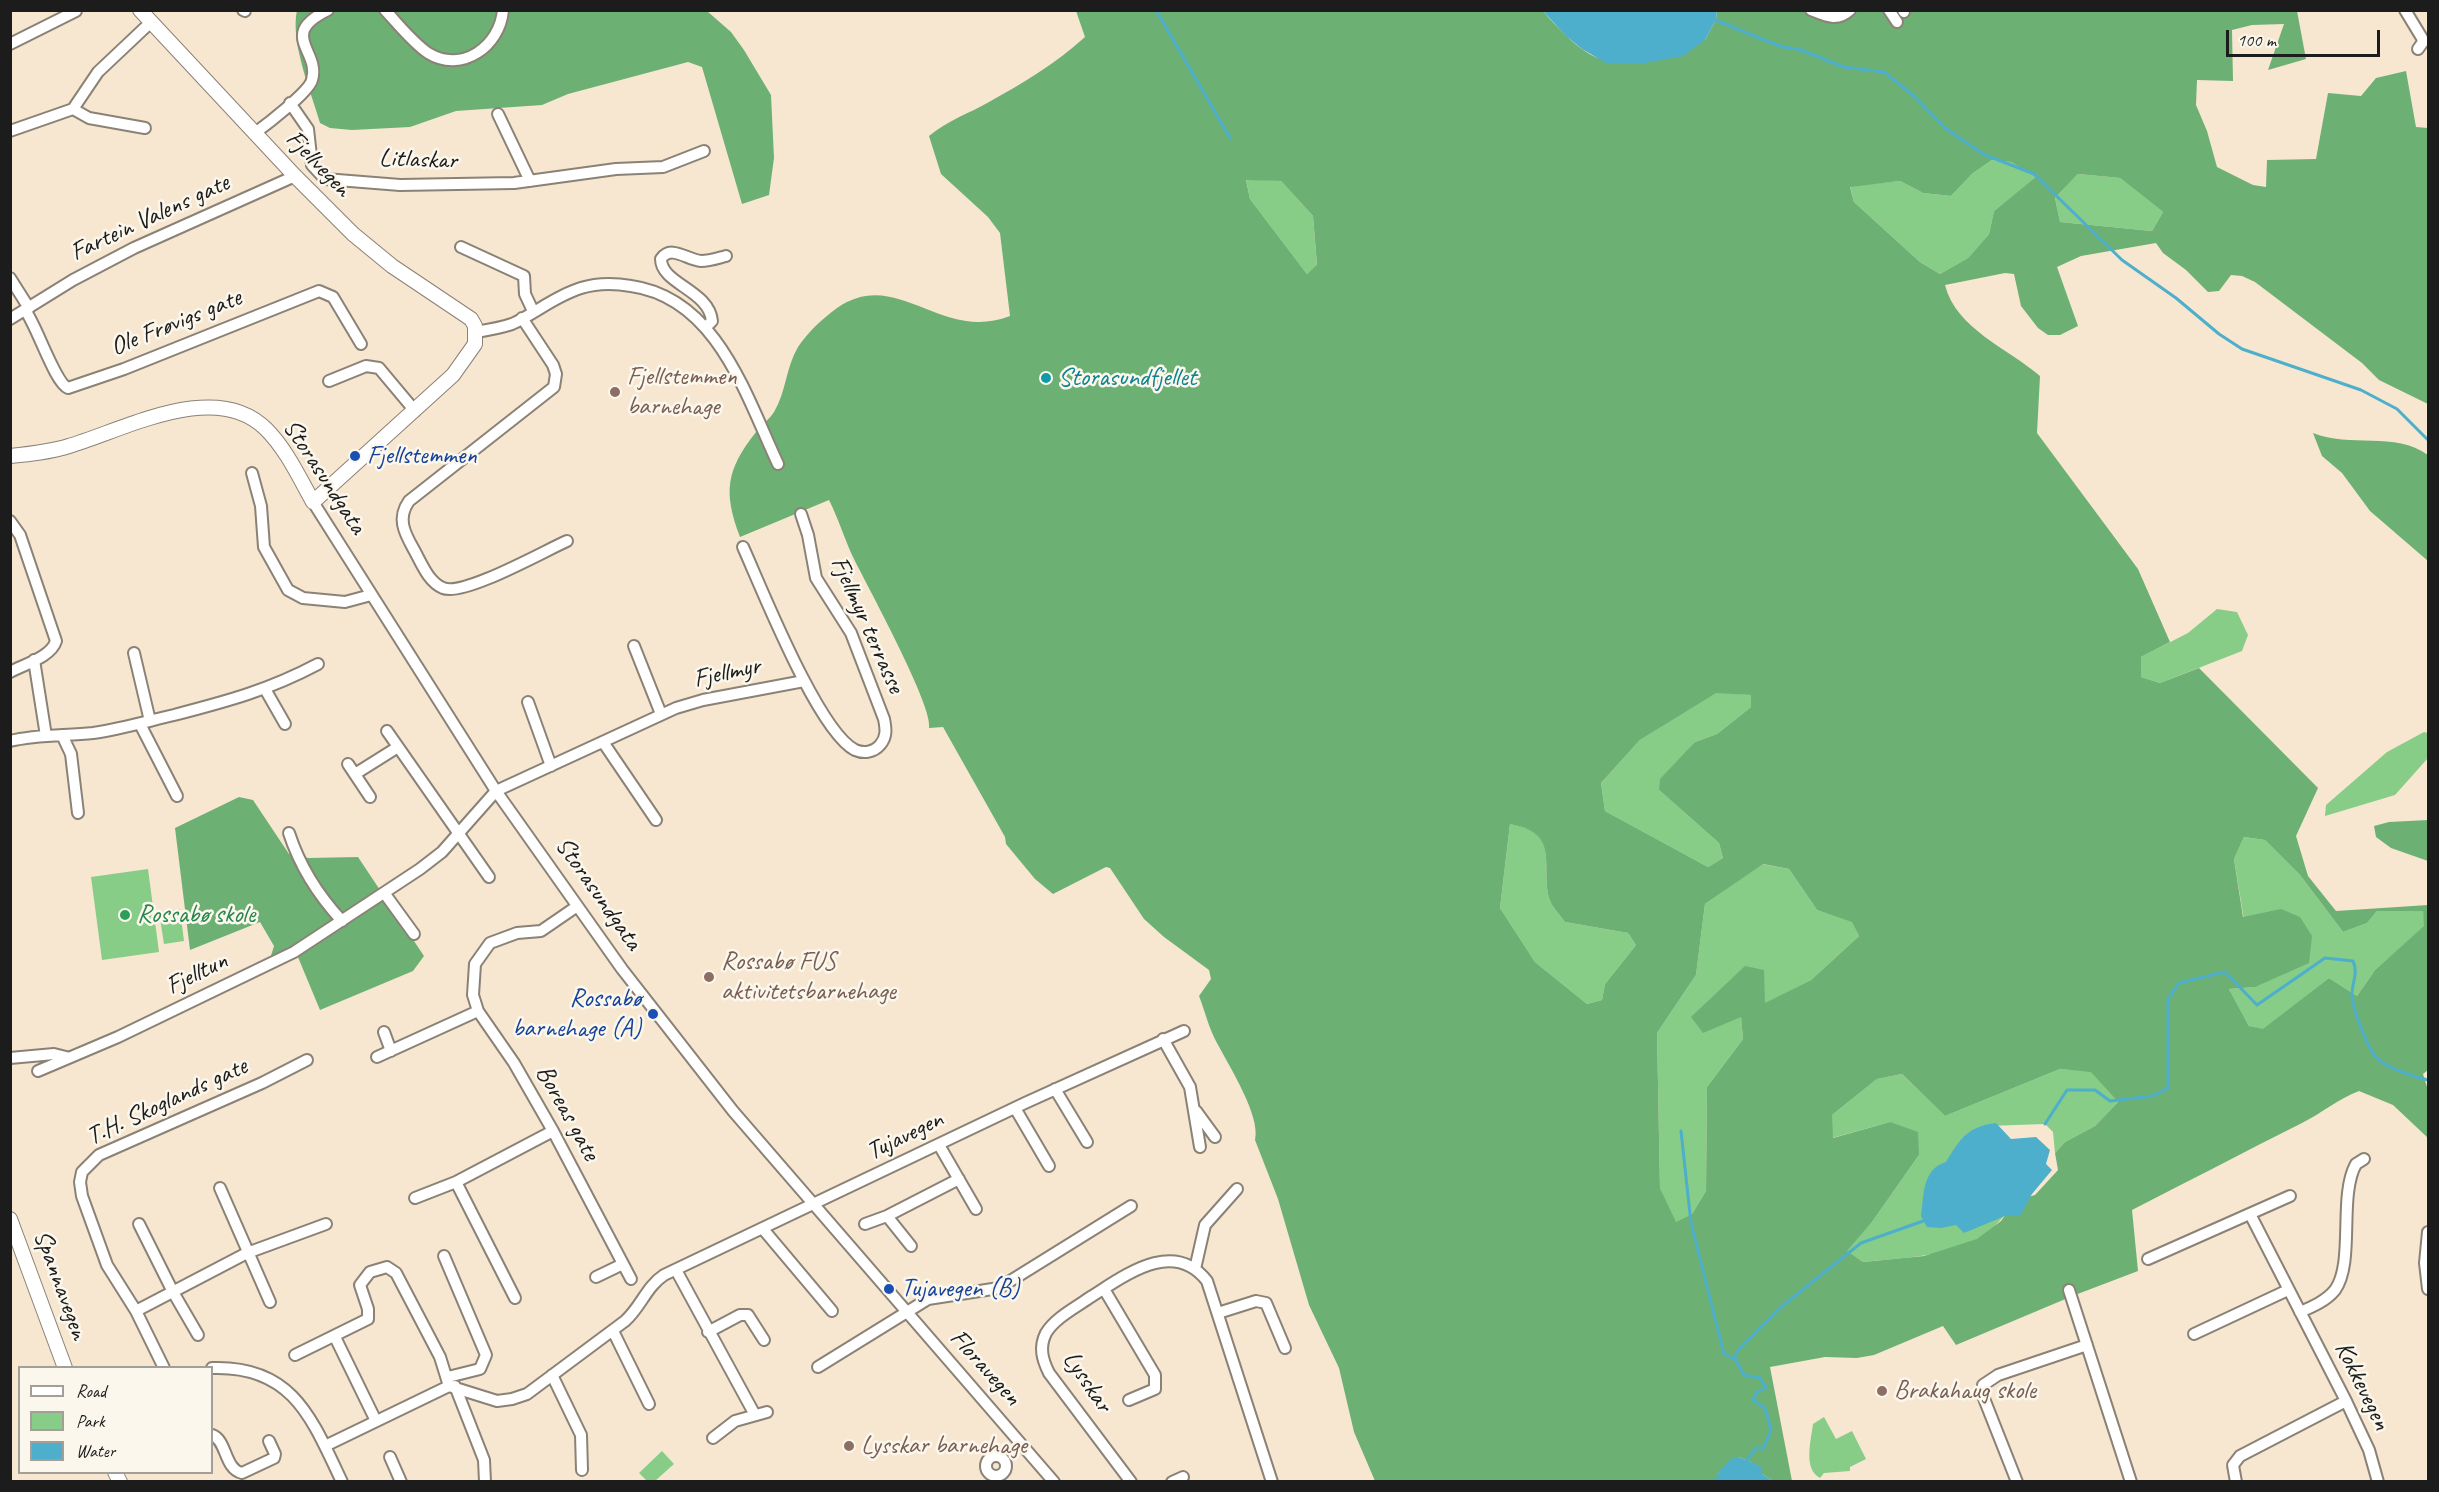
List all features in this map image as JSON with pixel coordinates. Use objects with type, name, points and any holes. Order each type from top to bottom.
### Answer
[{"type":"main road","name":"Fjellvegen","points":[[140,10],[295,176],[353,234],[392,266],[467,315],[475,326],[476,332]]},
{"type":"main road","points":[[313,502],[415,411],[464,362],[475,345],[476,332]]},
{"type":"main road","name":"Storasundgata","points":[[10,456],[65,447],[193,407],[220,406],[252,417],[266,429],[279,443],[313,502]]},
{"type":"main road","name":"Spannavegen","points":[[10,1219],[64,1366]]},
{"type":"street","points":[[255,133],[306,90],[312,80],[313,68],[304,45],[305,29],[314,17],[328,10]]},
{"type":"street","points":[[385,10],[430,54],[453,59],[474,55],[488,46],[498,31],[502,10]]},
{"type":"street","points":[[1811,10],[1834,18],[1844,16],[1850,10]]},
{"type":"street","points":[[1889,10],[1897,22]]},
{"type":"street","points":[[2404,10],[2422,38],[2423,42],[2418,50]]},
{"type":"street","points":[[10,44],[58,15],[76,11]]},
{"type":"street","points":[[10,131],[74,109],[98,72],[151,22]]},
{"type":"street","name":"Litlaskar","points":[[290,104],[308,129],[312,165],[325,179],[400,185],[530,181],[616,169],[663,167],[704,151]]},
{"type":"street","points":[[74,109],[89,118],[145,128]]},
{"type":"street","points":[[498,114],[530,181]]},
{"type":"street","name":"Fartein Valens gate","points":[[10,319],[73,280],[134,248],[295,176]]},
{"type":"street","points":[[461,247],[524,276],[525,294],[533,311]]},
{"type":"street","points":[[706,327],[712,321],[708,306],[666,272],[661,259],[667,253],[673,252],[702,261],[726,256]]},
{"type":"street","points":[[10,278],[27,309]]},
{"type":"street","points":[[476,332],[505,326],[581,288],[617,284],[650,289],[664,295],[690,312],[706,327],[731,364],[778,464]]},
{"type":"street","name":"Ole Frøvigs gate","points":[[27,309],[58,381],[68,388],[124,369],[320,291],[333,297],[361,344]]},
{"type":"street","points":[[522,318],[553,365],[556,374],[554,387],[410,501],[404,512],[402,525],[430,578],[442,588],[450,590],[475,585],[567,541]]},
{"type":"street","points":[[329,381],[366,366],[380,368],[415,411]]},
{"type":"street","points":[[252,473],[261,506],[264,547],[288,590],[303,598],[339,601],[358,600],[371,595]]},
{"type":"street","name":"Storasundgata","points":[[313,502],[496,791],[576,907],[682,1047],[813,1204]]},
{"type":"street","name":"Fjellmyr terrasse","points":[[743,547],[804,681],[846,742],[856,750],[866,752],[875,750],[883,742],[886,732],[884,719],[851,633],[816,578],[801,514]]},
{"type":"street","points":[[10,521],[20,535],[56,640],[54,647],[10,672]]},
{"type":"street","points":[[634,646],[661,714]]},
{"type":"street","points":[[134,653],[145,723],[177,796]]},
{"type":"street","points":[[34,660],[46,736]]},
{"type":"street","points":[[10,741],[145,723],[265,689],[318,664]]},
{"type":"street","name":"Fjellmyr","points":[[496,791],[661,714],[703,700],[804,681]]},
{"type":"street","points":[[265,689],[285,724]]},
{"type":"street","points":[[528,702],[551,766]]},
{"type":"street","points":[[387,731],[489,877]]},
{"type":"street","points":[[62,735],[71,754],[78,813]]},
{"type":"street","points":[[603,742],[656,820]]},
{"type":"street","points":[[355,774],[398,747]]},
{"type":"street","points":[[348,764],[370,797]]},
{"type":"street","name":"Fjelltun","points":[[38,1071],[66,1057],[118,1037],[273,963],[342,921],[420,870],[458,835],[496,791]]},
{"type":"street","points":[[289,833],[296,856],[308,878],[342,921]]},
{"type":"street","points":[[385,894],[414,934]]},
{"type":"street","name":"Boreas gate","points":[[576,907],[541,931],[505,936],[490,943],[481,953],[472,979],[473,995],[478,1011],[514,1063],[553,1131],[631,1279]]},
{"type":"street","points":[[377,1057],[478,1011]]},
{"type":"street","name":"Tujavegen","points":[[451,1383],[497,1401],[527,1394],[633,1314],[657,1280],[1016,1107],[1184,1031]]},
{"type":"street","points":[[384,1032],[391,1051]]},
{"type":"street","points":[[1163,1039],[1184,1075],[1196,1111],[1200,1147]]},
{"type":"street","name":"Fjelltun","points":[[10,1058],[54,1054],[66,1057]]},
{"type":"street","name":"T.H. Skoglands gate","points":[[163,1366],[135,1311],[116,1283],[96,1240],[80,1188],[85,1167],[99,1155],[262,1083],[307,1060]]},
{"type":"street","points":[[1055,1089],[1087,1142]]},
{"type":"street","points":[[1016,1107],[1049,1166]]},
{"type":"street","points":[[1196,1111],[1215,1137]]},
{"type":"street","points":[[416,1198],[456,1182],[553,1131]]},
{"type":"street","points":[[939,1145],[976,1209]]},
{"type":"street","points":[[2300,1312],[2328,1297],[2339,1281],[2350,1180],[2356,1164],[2364,1160]]},
{"type":"street","points":[[865,1224],[886,1216],[959,1179]]},
{"type":"street","points":[[456,1182],[515,1298]]},
{"type":"street","points":[[220,1188],[270,1302]]},
{"type":"street","points":[[1237,1189],[1205,1225],[1195,1269],[1207,1281],[1272,1482]]},
{"type":"street","points":[[2148,1259],[2290,1196]]},
{"type":"street","name":"Floravegen","points":[[813,1204],[1054,1482]]},
{"type":"street","points":[[818,1367],[904,1311],[936,1296],[999,1288],[1131,1206]]},
{"type":"street","name":"Kokkevegen","points":[[2250,1214],[2346,1401],[2369,1450],[2378,1482]]},
{"type":"street","points":[[886,1216],[911,1246]]},
{"type":"street","points":[[139,1224],[173,1292],[198,1335]]},
{"type":"street","points":[[135,1311],[247,1253],[326,1224]]},
{"type":"street","points":[[763,1230],[832,1311]]},
{"type":"street","points":[[2428,1232],[2425,1263],[2428,1289]]},
{"type":"street","points":[[325,1446],[480,1369],[486,1355],[444,1256]]},
{"type":"street","name":"Lysskar","points":[[1131,1482],[1049,1372],[1042,1353],[1044,1340],[1052,1326],[1104,1289],[1149,1263],[1175,1261],[1195,1269]]},
{"type":"street","points":[[596,1276],[623,1264]]},
{"type":"street","points":[[295,1355],[368,1319],[368,1309],[360,1285],[370,1272],[387,1267],[396,1273],[451,1383],[484,1460],[484,1482]]},
{"type":"street","points":[[676,1270],[753,1411]]},
{"type":"street","name":"Lysskar","points":[[1104,1289],[1155,1375],[1157,1383],[1151,1393],[1130,1400]]},
{"type":"street","points":[[2069,1290],[2131,1482]]},
{"type":"street","points":[[2194,1334],[2288,1290]]},
{"type":"street","points":[[1218,1313],[1256,1301],[1266,1303],[1285,1348]]},
{"type":"street","points":[[708,1332],[740,1314],[748,1315],[765,1340]]},
{"type":"street","points":[[613,1331],[649,1404]]},
{"type":"street","points":[[335,1337],[376,1421]]},
{"type":"street","points":[[2017,1482],[1983,1396],[1983,1385],[1998,1375],[2087,1345]]},
{"type":"street","points":[[213,1368],[226,1367],[258,1373],[287,1389],[310,1416],[342,1482]]},
{"type":"street","points":[[552,1375],[581,1435],[582,1470]]},
{"type":"street","points":[[2236,1482],[2233,1465],[2240,1456],[2346,1401]]},
{"type":"street","points":[[713,1438],[753,1411],[767,1412]]},
{"type":"street","points":[[213,1436],[217,1438],[232,1467],[242,1473],[274,1458],[275,1455],[269,1441]]},
{"type":"street","points":[[390,1457],[401,1482]]},
{"type":"street","points":[[1172,1482],[1183,1477]]},
{"type":"green space","points":[[297,10],[707,11],[731,32],[771,95],[774,158],[769,195],[742,204],[702,67],[688,62],[568,94],[542,105],[456,111],[410,127],[352,130],[330,128],[320,123],[302,67],[296,37]]},
{"type":"green space","points":[[1076,11],[1543,11],[1564,34],[1583,50],[1600,59],[1617,63],[1655,58],[1705,40],[1716,20],[1717,11],[2297,11],[2306,59],[2268,70],[2284,24],[2252,25],[2232,30],[2233,81],[2197,80],[2196,105],[2207,131],[2217,167],[2253,185],[2266,187],[2267,160],[2316,159],[2328,93],[2361,96],[2376,78],[2406,71],[2416,127],[2428,128],[2428,404],[2379,380],[2362,363],[2255,282],[2242,276],[2231,275],[2219,291],[2208,292],[2186,270],[2163,253],[2156,243],[2081,256],[2057,267],[2078,326],[2060,335],[2048,335],[2038,328],[2021,306],[2014,274],[2005,273],[1945,285],[1960,314],[1972,326],[2040,376],[2037,433],[2138,569],[2170,642],[2141,657],[2141,677],[2160,683],[2199,668],[2318,788],[2296,836],[2308,876],[2336,911],[2428,905],[2428,1070],[2423,1074],[2428,1090],[2428,1138],[2393,1105],[2359,1091],[2302,1123],[2132,1210],[2138,1271],[1956,1345],[1943,1326],[1874,1355],[1857,1358],[1825,1357],[1770,1367],[1792,1481],[1773,1481],[1762,1474],[1761,1467],[1739,1457],[1718,1473],[1718,1481],[1375,1481],[1354,1432],[1339,1368],[1309,1305],[1278,1199],[1255,1140],[1256,1130],[1249,1105],[1214,1038],[1199,996],[1211,979],[1209,970],[1164,937],[1144,919],[1110,868],[1106,867],[1053,894],[1035,879],[1006,844],[1005,837],[943,727],[929,728],[928,716],[921,696],[852,555],[829,500],[740,537],[731,507],[730,482],[738,458],[756,432],[774,412],[798,347],[816,326],[837,308],[859,297],[880,295],[900,299],[962,320],[985,322],[1010,316],[1000,233],[988,217],[941,174],[929,136],[951,121],[1026,80],[1062,56],[1085,37]],"holes":[[[1992,160],[2011,162],[2036,177],[1994,211],[1989,234],[1968,258],[1940,274],[1920,262],[1854,202],[1850,187],[1900,181],[1923,193],[1951,196],[1973,173]],[[2078,174],[2120,178],[2163,212],[2152,231],[2060,222],[2055,198]],[[1246,180],[1281,181],[1313,216],[1317,265],[1307,274],[1250,199]],[[1716,693],[1751,695],[1751,707],[1717,734],[1695,742],[1660,779],[1659,790],[1719,843],[1723,858],[1708,867],[1605,811],[1601,783],[1640,740]],[[1510,824],[1526,828],[1536,834],[1542,842],[1545,851],[1549,898],[1565,922],[1628,933],[1636,945],[1605,984],[1602,1000],[1587,1004],[1535,962],[1500,908]],[[2244,837],[2265,840],[2300,875],[2343,932],[2367,923],[2377,911],[2423,911],[2424,926],[2375,970],[2357,996],[2329,978],[2263,1029],[2249,1026],[2229,989],[2255,987],[2309,963],[2312,936],[2300,917],[2281,909],[2243,917],[2234,859]],[[1763,864],[1789,869],[1817,910],[1852,922],[1859,936],[1811,980],[1765,1003],[1764,970],[1745,966],[1691,1017],[1703,1033],[1741,1017],[1743,1039],[1707,1087],[1706,1191],[1692,1214],[1676,1222],[1660,1188],[1657,1033],[1696,975],[1705,904]],[[2060,1069],[2091,1072],[2118,1102],[2095,1126],[2065,1142],[2055,1153],[2058,1170],[2035,1195],[2015,1201],[2001,1221],[1977,1239],[1924,1256],[1863,1262],[1847,1251],[1872,1222],[1919,1155],[1918,1132],[1890,1122],[1833,1138],[1832,1115],[1877,1079],[1902,1074],[1945,1116]]]},
{"type":"green space","points":[[1992,160],[2011,162],[2037,177],[1994,211],[1989,234],[1968,258],[1940,274],[1920,262],[1854,202],[1850,186],[1900,181],[1923,193],[1951,196],[1973,173]]},
{"type":"green space","points":[[2078,174],[2120,178],[2163,212],[2152,231],[2060,222],[2055,198]]},
{"type":"green space","points":[[1246,179],[1281,181],[1313,216],[1317,266],[1307,274],[1250,199]]},
{"type":"green space","points":[[2313,433],[2342,439],[2387,441],[2415,448],[2428,455],[2428,561],[2370,511],[2342,473],[2322,456]]},
{"type":"green space","points":[[2217,609],[2237,612],[2248,635],[2242,651],[2160,683],[2141,677],[2141,657],[2188,633]]},
{"type":"green space","points":[[1716,692],[1752,695],[1751,707],[1717,734],[1695,742],[1659,790],[1719,843],[1723,858],[1708,867],[1605,811],[1601,783],[1640,740]]},
{"type":"green space","points":[[2424,732],[2428,733],[2428,758],[2395,795],[2325,816],[2326,805],[2387,752]]},
{"type":"green space","points":[[239,797],[253,800],[289,854],[308,858],[358,857],[424,956],[413,971],[320,1010],[295,950],[268,965],[274,946],[260,922],[190,950],[175,828]]},
{"type":"green space","points":[[2428,820],[2428,861],[2391,848],[2376,837],[2374,826],[2389,822]]},
{"type":"green space","points":[[1510,824],[1526,828],[1542,841],[1545,850],[1549,898],[1565,922],[1628,933],[1636,945],[1605,984],[1602,1000],[1587,1004],[1535,962],[1500,908]]},
{"type":"green space","points":[[2244,837],[2265,840],[2300,875],[2343,932],[2367,923],[2377,911],[2423,911],[2425,926],[2375,970],[2357,996],[2329,978],[2263,1030],[2249,1026],[2229,989],[2255,987],[2234,859]]},
{"type":"green space","points":[[1762,864],[1789,869],[1817,910],[1852,921],[1859,936],[1811,980],[1741,1016],[1743,1039],[1707,1087],[1706,1191],[1692,1214],[1675,1223],[1660,1188],[1657,1033],[1696,975],[1705,904]]},
{"type":"green space","name":"Rossabø skole","points":[[148,869],[159,952],[102,960],[91,877]]},
{"type":"green space","points":[[180,909],[184,941],[164,944],[159,912]]},
{"type":"green space","points":[[2060,1069],[2091,1071],[2118,1102],[2095,1126],[2065,1142],[2055,1153],[2053,1132],[2045,1124],[1988,1126],[2015,1201],[1993,1228],[1963,1246],[1921,1256],[1863,1262],[1846,1251],[1872,1222],[1919,1155],[1890,1122],[1832,1138],[1832,1115],[1877,1079],[1902,1074],[1945,1116]]},
{"type":"green space","points":[[1824,1417],[1836,1439],[1852,1431],[1866,1459],[1850,1467],[1850,1471],[1824,1473],[1820,1478],[1811,1468],[1810,1446],[1813,1424]]},
{"type":"green space","points":[[662,1451],[674,1464],[655,1481],[647,1481],[639,1473]]},
{"type":"water","points":[[1543,11],[1717,11],[1716,20],[1705,40],[1683,56],[1640,64],[1616,64],[1606,63],[1582,49],[1566,36]]},
{"type":"water","points":[[1996,1123],[2011,1139],[2036,1137],[2050,1150],[2046,1164],[2052,1170],[2032,1194],[2020,1216],[2005,1216],[1964,1233],[1956,1225],[1941,1228],[1927,1227],[1921,1216],[1924,1192],[1932,1170],[1946,1162],[1966,1135],[1978,1127]]},
{"type":"water","points":[[1739,1457],[1762,1467],[1762,1474],[1773,1481],[1718,1481],[1718,1473],[1731,1459]]},
{"type":"waterway","points":[[1156,10],[1230,138]]},
{"type":"waterway","points":[[1716,20],[1783,47],[1798,49],[1844,67],[1884,72],[1914,96],[1945,128],[1983,154],[2034,174],[2122,260],[2176,298],[2219,334],[2242,349],[2361,390],[2397,409],[2428,440]]},
{"type":"waterway","points":[[2045,1124],[2067,1090],[2095,1090],[2110,1101],[2153,1096],[2168,1088],[2168,999],[2179,983],[2225,972],[2257,1005],[2325,958],[2353,961],[2355,966],[2353,1003],[2365,1038],[2377,1058],[2394,1069],[2428,1080]]},
{"type":"waterway","points":[[1681,1131],[1691,1223],[1724,1354],[1735,1359]]},
{"type":"waterway","points":[[1747,1460],[1756,1448],[1763,1449],[1771,1430],[1765,1408],[1753,1400],[1757,1392],[1766,1388],[1760,1378],[1744,1375],[1735,1359],[1737,1351],[1781,1307],[1861,1243],[1926,1220]]},
{"type":"place","name":"Storasundfjellet","points":[[1046,378]]},
{"type":"place","name":"Fjellstemmen barnehage","points":[[615,392]]},
{"type":"place","name":"Fjellstemmen","points":[[355,456]]},
{"type":"place","name":"Rossabø skole","points":[[125,915]]},
{"type":"place","name":"Rossabø FUS aktivitetsbarnehage","points":[[709,977]]},
{"type":"place","name":"Rossabø barnehage (A)","points":[[653,1014]]},
{"type":"place","name":"Tujavegen (B)","points":[[889,1289]]},
{"type":"place","name":"Brakahaug skole","points":[[1882,1391]]},
{"type":"place","name":"Lysskar barnehage","points":[[849,1446]]}]
